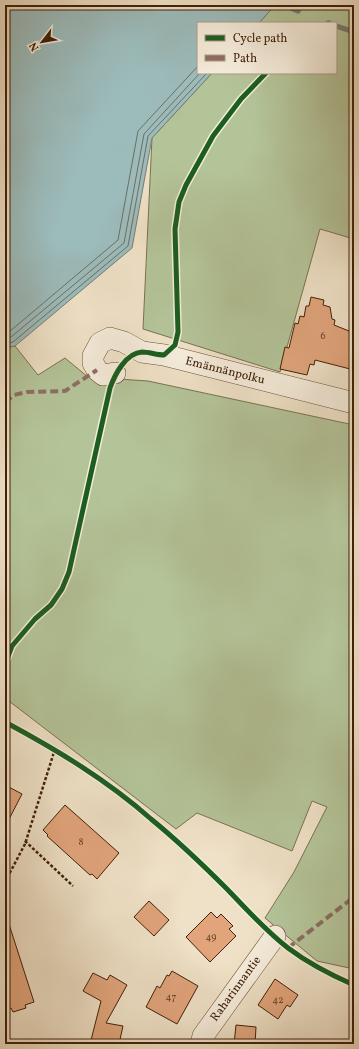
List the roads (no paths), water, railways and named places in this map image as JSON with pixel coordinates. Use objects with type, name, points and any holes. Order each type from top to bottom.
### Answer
[{"type":"street","name":"Emännänpolku","points":[[116,374],[103,375],[97,370],[93,363],[93,356],[100,344],[110,338],[124,342],[142,352],[164,356],[354,403]]},
{"type":"street","name":"Raharinnantie","points":[[200,1044],[203,1036],[275,936]]},
{"type":"water","points":[[5,5],[275,5],[260,22],[197,22],[197,74],[211,74],[152,138],[132,248],[15,346],[5,348]]},
{"type":"waterway","points":[[285,5],[298,11]]},
{"type":"waterway","points":[[337,26],[354,32]]}]
